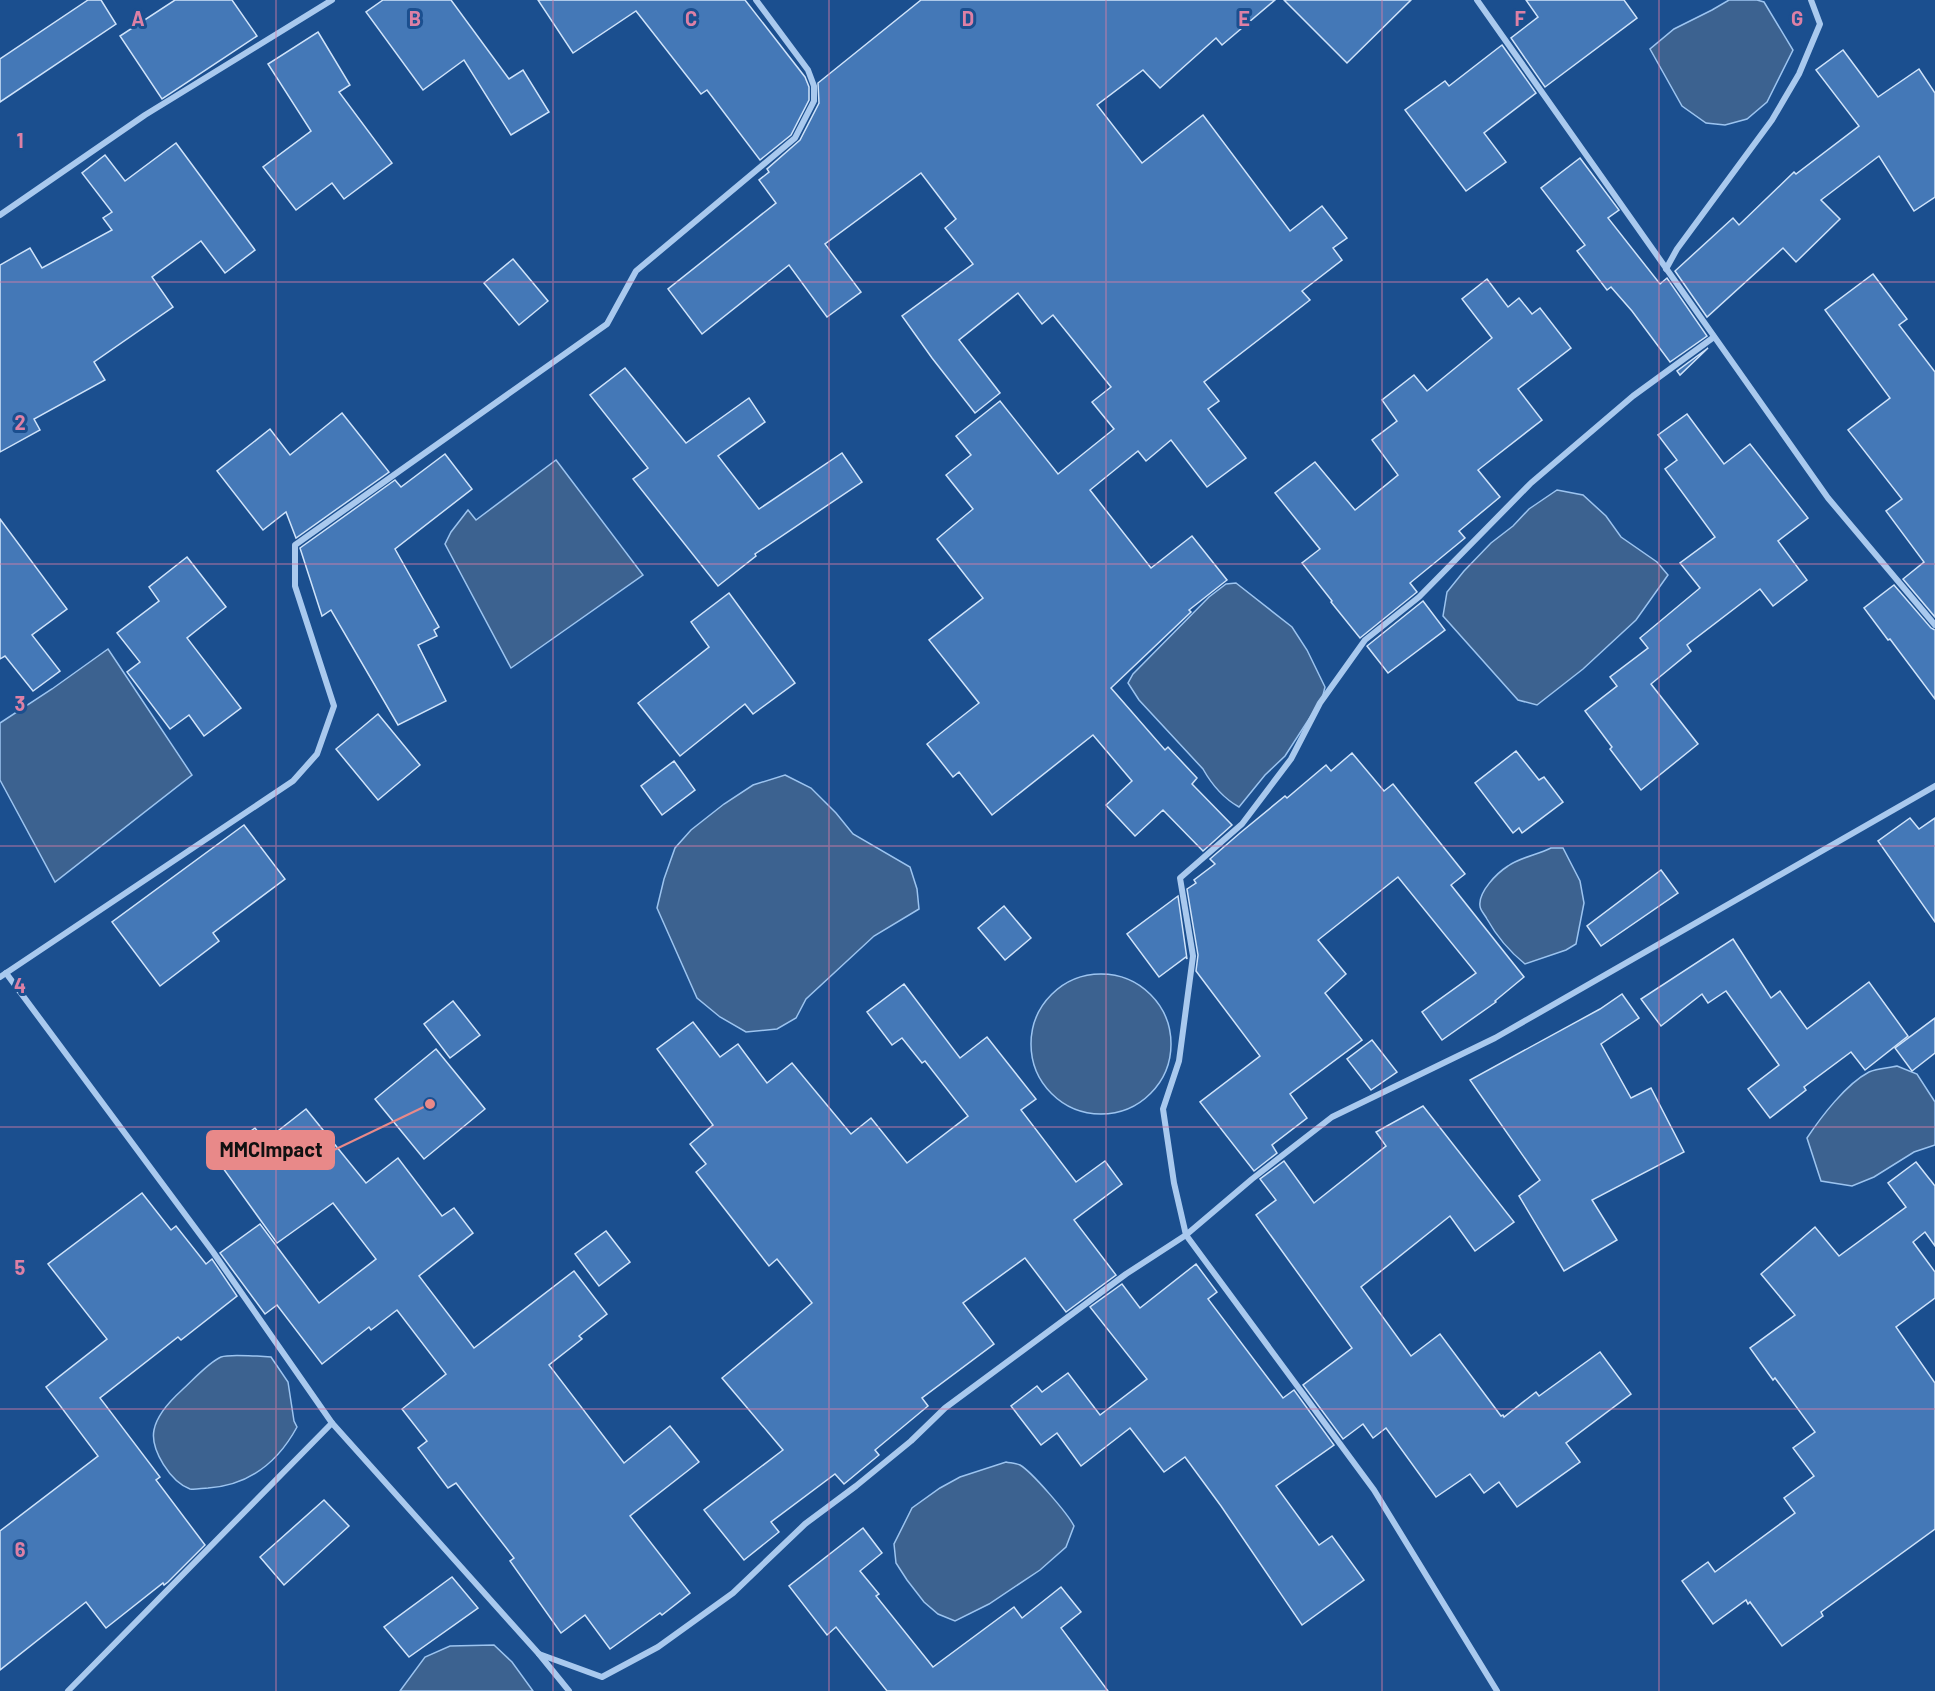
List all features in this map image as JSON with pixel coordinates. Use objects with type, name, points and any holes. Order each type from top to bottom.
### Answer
[{"type":"street","points":[[0,214],[145,115],[332,0]]},
{"type":"street","points":[[569,1691],[539,1654],[332,1423],[213,1252],[3,975],[293,782],[317,754],[334,706],[295,586],[295,545],[607,324],[636,271],[795,138],[814,101],[814,86],[808,70],[756,0]]},
{"type":"street","points":[[1477,0],[1828,498],[1935,625]]},
{"type":"street","points":[[1666,269],[1677,249],[1772,120],[1799,74],[1820,24],[1811,0]]},
{"type":"street","points":[[1497,1691],[1374,1490],[1186,1235],[1174,1183],[1163,1109],[1179,1061],[1193,956],[1180,878],[1242,824],[1291,759],[1320,703],[1365,640],[1419,597],[1539,476],[1633,396],[1714,337]]},
{"type":"street","points":[[539,1654],[602,1677],[658,1647],[733,1593],[805,1524],[911,1441],[945,1408],[1126,1274],[1186,1235],[1252,1179],[1332,1117],[1495,1038],[1935,786]]},
{"type":"street","points":[[68,1691],[332,1423]]},
{"type":"water","points":[[1729,0],[1764,2],[1793,50],[1767,102],[1747,119],[1725,125],[1706,123],[1682,106],[1650,49],[1674,29]]},
{"type":"water","points":[[556,460],[643,575],[511,668],[445,544],[468,510],[476,520]]},
{"type":"water","points":[[1557,490],[1583,495],[1606,516],[1621,537],[1657,562],[1668,575],[1636,620],[1583,669],[1537,705],[1518,700],[1443,616],[1447,592],[1464,571],[1529,509]]},
{"type":"water","points":[[1236,583],[1292,627],[1307,650],[1325,687],[1322,699],[1285,756],[1265,775],[1239,807],[1218,791],[1203,769],[1139,700],[1128,683],[1133,674],[1209,597],[1226,584]]},
{"type":"water","points":[[108,649],[192,775],[55,882],[0,780],[0,723]]},
{"type":"water","points":[[785,775],[811,788],[853,834],[910,867],[917,889],[919,909],[874,936],[806,999],[796,1018],[777,1029],[746,1032],[720,1017],[697,998],[657,908],[675,848],[691,830],[753,785]]},
{"type":"water","points":[[1551,848],[1563,848],[1580,881],[1584,903],[1576,944],[1566,950],[1525,964],[1495,932],[1481,909],[1480,901],[1489,883],[1504,869],[1518,860]]},
{"type":"water","points":[[1101,974],[1128,979],[1151,994],[1166,1017],[1171,1044],[1166,1071],[1151,1094],[1128,1109],[1101,1114],[1074,1109],[1051,1094],[1036,1071],[1031,1044],[1036,1017],[1051,994],[1074,979]]},
{"type":"water","points":[[1897,1066],[1917,1074],[1935,1102],[1935,1145],[1914,1152],[1874,1177],[1852,1186],[1821,1181],[1807,1138],[1835,1102],[1860,1077],[1872,1071]]},
{"type":"water","points":[[229,1356],[271,1357],[288,1382],[297,1427],[272,1461],[250,1477],[223,1486],[190,1489],[169,1473],[159,1456],[154,1438],[158,1418],[173,1398],[216,1359]]},
{"type":"water","points":[[1006,1462],[1020,1465],[1033,1476],[1074,1526],[1066,1547],[1040,1570],[989,1604],[955,1621],[938,1614],[924,1602],[896,1563],[894,1544],[912,1508],[960,1477]]},
{"type":"water","points":[[494,1645],[512,1662],[533,1691],[400,1691],[425,1657],[450,1646]]},
{"type":"building","points":[[88,0],[101,0],[116,24],[0,102],[0,59]]},
{"type":"building","points":[[175,0],[232,0],[257,36],[162,99],[120,36]]},
{"type":"building","points":[[383,0],[451,0],[509,79],[523,70],[549,112],[511,135],[464,60],[423,90],[366,12]]},
{"type":"building","points":[[538,0],[745,0],[805,77],[809,87],[809,100],[791,135],[760,160],[707,90],[701,94],[636,11],[573,53]]},
{"type":"building","points":[[921,0],[1275,0],[1222,45],[1216,38],[1160,88],[1143,70],[1097,105],[1142,163],[1203,115],[1290,231],[1322,206],[1347,238],[1333,248],[1342,260],[1302,291],[1310,300],[1204,382],[1219,401],[1208,409],[1246,458],[1207,487],[1171,440],[1146,461],[1138,451],[1090,490],[1151,568],[1192,536],[1227,580],[1189,610],[1191,612],[1111,688],[1165,750],[1168,747],[1197,778],[1192,784],[1232,825],[1203,851],[1163,810],[1135,836],[1106,805],[1132,781],[1093,735],[992,815],[959,772],[953,777],[927,744],[979,703],[929,640],[983,598],[937,539],[973,509],[946,475],[971,455],[956,436],[1000,401],[1058,474],[1114,429],[1092,402],[1111,387],[1053,315],[1042,324],[1018,293],[959,340],[1000,393],[975,413],[932,358],[902,316],[973,264],[945,228],[956,219],[921,173],[825,244],[861,292],[827,317],[789,265],[702,334],[668,289],[776,203],[759,180],[769,172],[767,169],[800,140],[819,103],[818,83]]},
{"type":"building","points":[[1284,0],[1411,0],[1347,63]]},
{"type":"building","points":[[1526,0],[1624,0],[1637,18],[1545,87],[1511,38],[1538,17]]},
{"type":"building","points":[[318,32],[350,85],[339,92],[392,163],[344,199],[332,183],[296,210],[263,167],[311,131],[268,64]]},
{"type":"building","points":[[1502,45],[1536,93],[1484,133],[1506,162],[1466,191],[1405,110],[1445,81],[1449,86]]},
{"type":"building","points":[[1843,50],[1878,97],[1919,69],[1935,93],[1935,197],[1914,211],[1879,156],[1821,200],[1840,219],[1796,262],[1783,248],[1707,317],[1675,271],[1733,218],[1739,225],[1794,172],[1796,174],[1859,126],[1816,70]]},
{"type":"building","points":[[176,143],[255,250],[225,273],[201,241],[152,277],[173,307],[94,362],[105,380],[34,419],[40,430],[0,452],[0,265],[30,248],[42,268],[112,230],[103,218],[112,212],[82,173],[105,155],[125,181]]},
{"type":"building","points":[[1580,158],[1619,210],[1608,218],[1660,284],[1667,278],[1707,336],[1670,362],[1632,311],[1611,287],[1607,290],[1577,251],[1585,245],[1541,188]]},
{"type":"building","points":[[513,259],[548,301],[519,325],[484,283]]},
{"type":"building","points":[[1873,274],[1907,319],[1899,325],[1935,372],[1935,617],[1903,579],[1924,562],[1886,511],[1902,499],[1848,430],[1890,398],[1825,310]]},
{"type":"building","points":[[1487,279],[1508,307],[1519,298],[1532,314],[1540,308],[1571,348],[1518,389],[1542,420],[1478,470],[1500,497],[1459,531],[1465,538],[1410,583],[1417,592],[1360,638],[1302,563],[1320,549],[1275,493],[1315,462],[1355,510],[1398,475],[1372,440],[1397,421],[1382,400],[1414,375],[1427,391],[1492,338],[1462,299]]},
{"type":"building","points":[[1708,348],[1680,375],[1677,371]]},
{"type":"building","points":[[625,368],[686,443],[749,398],[765,422],[718,456],[759,509],[842,453],[862,482],[755,554],[756,556],[718,586],[633,479],[648,468],[590,395]]},
{"type":"building","points":[[342,413],[389,472],[296,538],[286,512],[263,530],[217,471],[270,429],[290,455]]},
{"type":"building","points":[[1687,414],[1724,464],[1750,444],[1808,518],[1778,541],[1807,580],[1773,606],[1760,589],[1687,645],[1691,651],[1651,684],[1698,744],[1641,790],[1585,711],[1617,686],[1610,677],[1648,648],[1640,638],[1700,588],[1680,563],[1715,537],[1665,469],[1677,460],[1658,435]]},
{"type":"building","points":[[445,454],[472,489],[395,549],[439,627],[434,630],[437,636],[418,645],[446,701],[398,725],[331,610],[322,616],[300,548],[395,480],[401,487]]},
{"type":"building","points":[[0,519],[67,609],[32,635],[60,671],[33,691],[5,656],[0,659]]},
{"type":"building","points":[[187,557],[226,607],[187,638],[241,708],[204,736],[189,715],[170,729],[127,672],[140,662],[117,633],[159,601],[149,587]]},
{"type":"building","points":[[1894,585],[1935,630],[1935,699],[1864,608]]},
{"type":"building","points":[[729,593],[795,683],[753,714],[745,704],[680,756],[638,703],[709,647],[691,622]]},
{"type":"building","points":[[1423,601],[1445,630],[1388,673],[1367,646]]},
{"type":"building","points":[[378,714],[420,765],[378,800],[336,749]]},
{"type":"building","points":[[1516,751],[1539,780],[1544,777],[1563,802],[1522,833],[1519,828],[1513,833],[1475,783]]},
{"type":"building","points":[[1352,753],[1384,791],[1393,784],[1465,874],[1451,885],[1524,977],[1496,1002],[1442,1040],[1422,1012],[1476,973],[1398,877],[1318,940],[1346,974],[1325,993],[1362,1040],[1290,1094],[1307,1118],[1272,1145],[1277,1153],[1254,1171],[1200,1102],[1260,1056],[1196,971],[1198,955],[1187,889],[1196,883],[1194,880],[1215,864],[1210,859],[1240,833],[1326,765],[1331,771]]},
{"type":"building","points":[[674,761],[695,790],[662,815],[641,786]]},
{"type":"building","points":[[1910,818],[1919,829],[1935,818],[1935,922],[1878,841]]},
{"type":"building","points":[[244,825],[285,879],[213,933],[219,941],[160,986],[112,922]]},
{"type":"building","points":[[1661,870],[1678,893],[1601,946],[1587,926]]},
{"type":"building","points":[[1178,896],[1187,959],[1186,957],[1159,977],[1127,934]]},
{"type":"building","points":[[1004,906],[1031,938],[1005,960],[978,928]]},
{"type":"building","points":[[1733,939],[1771,998],[1780,991],[1807,1029],[1869,982],[1908,1036],[1865,1070],[1851,1052],[1804,1087],[1806,1090],[1770,1118],[1748,1089],[1779,1065],[1726,991],[1708,1003],[1702,994],[1661,1026],[1641,999]]},
{"type":"building","points":[[904,984],[960,1058],[987,1037],[1036,1099],[1021,1110],[1076,1182],[1105,1161],[1122,1184],[1074,1220],[1116,1275],[1066,1312],[1025,1258],[963,1303],[994,1344],[922,1398],[928,1406],[875,1450],[879,1455],[844,1484],[835,1474],[771,1522],[779,1532],[744,1560],[704,1510],[783,1450],[722,1378],[812,1303],[777,1259],[769,1266],[696,1172],[706,1164],[690,1144],[713,1125],[657,1049],[693,1022],[720,1057],[738,1044],[767,1083],[792,1063],[851,1134],[871,1118],[907,1163],[968,1116],[925,1061],[922,1063],[902,1038],[892,1045],[867,1012]]},
{"type":"building","points":[[1622,994],[1639,1018],[1601,1044],[1631,1098],[1651,1088],[1684,1152],[1592,1200],[1617,1240],[1564,1271],[1519,1196],[1540,1180],[1470,1080],[1600,1009]]},
{"type":"building","points":[[453,1001],[480,1035],[450,1058],[424,1024]]},
{"type":"building","points":[[1935,1018],[1935,1053],[1912,1071],[1895,1048]]},
{"type":"building","points":[[1372,1040],[1397,1072],[1371,1090],[1347,1059]]},
{"type":"building","points":[[436,1049],[485,1109],[424,1159],[375,1099]]},
{"type":"building","points":[[1423,1106],[1514,1222],[1475,1251],[1450,1216],[1361,1287],[1411,1356],[1440,1334],[1501,1416],[1504,1417],[1536,1392],[1539,1396],[1600,1352],[1631,1394],[1566,1443],[1580,1462],[1517,1507],[1499,1482],[1484,1493],[1470,1474],[1436,1497],[1386,1428],[1373,1438],[1363,1424],[1343,1439],[1303,1385],[1352,1348],[1256,1215],[1276,1200],[1260,1179],[1284,1161],[1314,1203],[1386,1146],[1376,1132]]},
{"type":"building","points":[[306,1109],[366,1183],[398,1158],[442,1216],[454,1208],[473,1233],[419,1276],[474,1348],[574,1271],[607,1314],[579,1336],[582,1339],[549,1365],[624,1463],[670,1426],[699,1462],[630,1516],[690,1593],[662,1615],[660,1613],[610,1649],[585,1615],[561,1633],[510,1561],[514,1558],[456,1483],[448,1488],[418,1448],[427,1441],[402,1409],[446,1374],[397,1310],[371,1330],[369,1327],[322,1364],[277,1305],[265,1314],[220,1253],[260,1224],[319,1303],[376,1259],[333,1203],[277,1243],[215,1157],[255,1128],[265,1141]]},
{"type":"building","points":[[1916,1162],[1935,1186],[1935,1246],[1925,1232],[1913,1242],[1935,1272],[1935,1298],[1896,1327],[1935,1383],[1935,1529],[1821,1612],[1823,1616],[1782,1646],[1750,1602],[1748,1604],[1746,1600],[1713,1624],[1682,1581],[1708,1562],[1715,1572],[1795,1513],[1784,1498],[1814,1476],[1793,1448],[1815,1432],[1750,1348],[1795,1315],[1761,1274],[1815,1227],[1839,1256],[1906,1207],[1888,1183]]},
{"type":"building","points":[[142,1193],[171,1230],[176,1226],[206,1264],[212,1259],[237,1296],[181,1340],[178,1337],[100,1398],[160,1477],[156,1480],[205,1545],[168,1582],[164,1585],[163,1583],[106,1628],[86,1602],[0,1670],[0,1531],[98,1456],[46,1387],[107,1339],[48,1264]]},
{"type":"building","points":[[606,1231],[630,1262],[599,1286],[575,1254]]},
{"type":"building","points":[[1196,1264],[1217,1292],[1208,1299],[1283,1398],[1294,1390],[1334,1445],[1276,1486],[1319,1545],[1332,1536],[1364,1580],[1302,1625],[1185,1457],[1164,1472],[1130,1428],[1081,1466],[1057,1433],[1041,1445],[1011,1406],[1037,1386],[1042,1392],[1068,1373],[1100,1415],[1147,1379],[1090,1307],[1122,1284],[1140,1308]]},
{"type":"building","points":[[324,1500],[349,1526],[284,1585],[260,1557]]},
{"type":"building","points":[[863,1528],[882,1553],[860,1571],[879,1594],[876,1596],[933,1667],[1014,1607],[1022,1618],[1061,1587],[1081,1612],[1061,1628],[1108,1691],[887,1691],[836,1627],[827,1635],[789,1586]]},
{"type":"building","points":[[452,1577],[478,1608],[409,1657],[384,1627]]},
{"type":"place","name":"MMCImpact","points":[[430,1104]]}]
